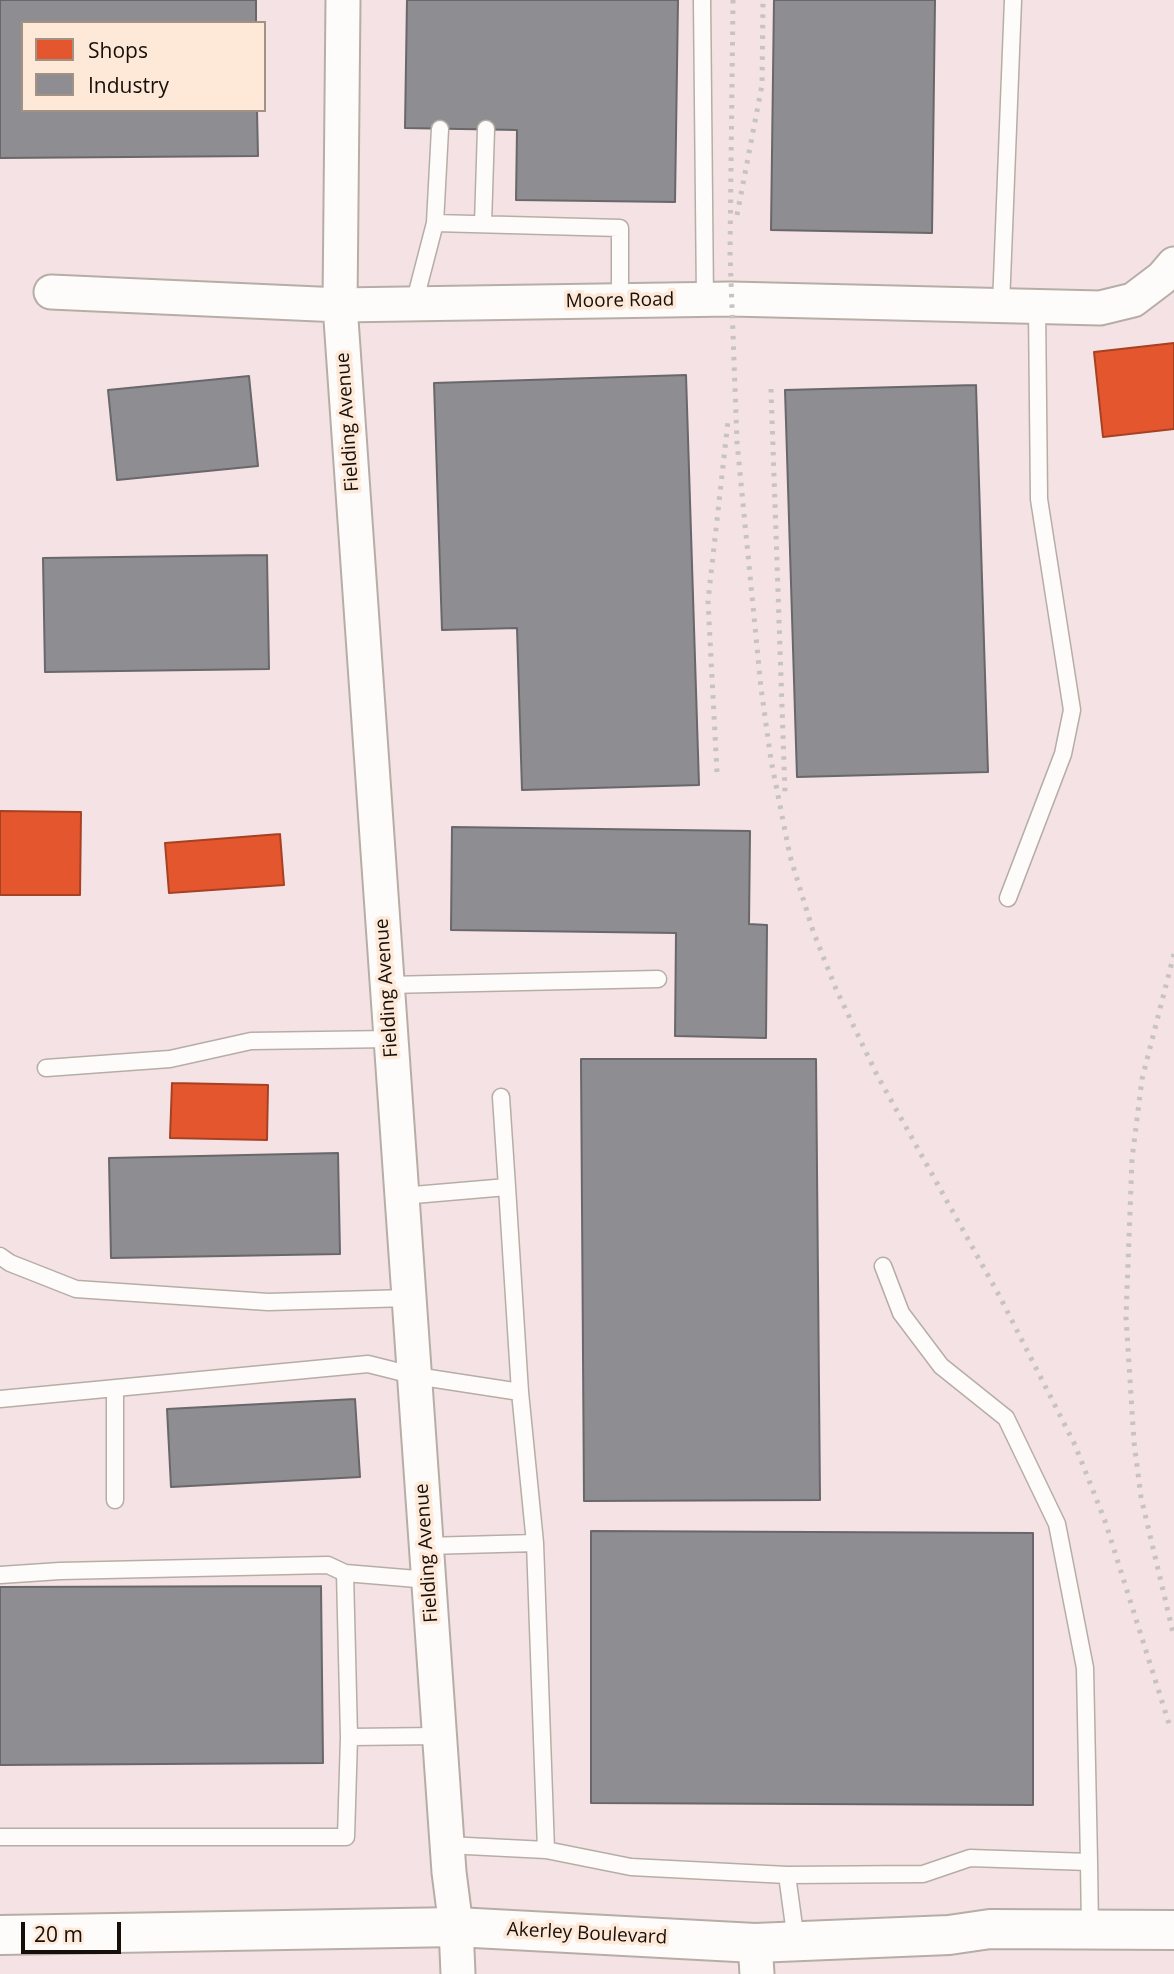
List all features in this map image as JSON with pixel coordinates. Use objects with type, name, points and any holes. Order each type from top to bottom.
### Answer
[{"type":"main road","name":"Akerley Boulevard","points":[[0,1935],[456,1927],[756,1959],[796,1941],[950,1935],[989,1929],[1174,1930]]},
{"type":"street","name":"Fielding Avenue","points":[[343,0],[340,305],[439,1736],[458,1974]]},
{"type":"street","name":"Moore Road","points":[[51,292],[340,305],[705,300],[1100,308],[1133,300],[1162,278],[1174,264]]},
{"type":"lane","points":[[702,0],[705,300]]},
{"type":"lane","points":[[1001,306],[1013,0]]},
{"type":"lane","points":[[414,304],[435,222],[440,129]]},
{"type":"lane","points":[[483,224],[486,130]]},
{"type":"lane","points":[[435,222],[620,228],[620,301]]},
{"type":"lane","points":[[1008,898],[1063,754],[1072,710],[1039,499],[1037,307]]},
{"type":"lane","points":[[387,985],[658,979]]},
{"type":"lane","points":[[46,1068],[170,1059],[251,1041],[391,1039]]},
{"type":"lane","points":[[501,1097],[520,1392],[535,1543],[546,1850]]},
{"type":"lane","points":[[402,1196],[507,1187]]},
{"type":"lane","points":[[0,1256],[10,1263],[76,1289],[268,1302],[409,1298]]},
{"type":"lane","points":[[883,1266],[901,1313],[941,1366],[1006,1418],[1057,1524],[1085,1668],[1090,1929]]},
{"type":"lane","points":[[0,1399],[368,1364],[416,1376],[520,1392]]},
{"type":"lane","points":[[115,1500],[116,1389]]},
{"type":"lane","points":[[426,1546],[535,1543]]},
{"type":"lane","points":[[0,1575],[60,1571],[328,1565],[345,1573],[429,1580]]},
{"type":"lane","points":[[0,1838],[346,1837],[349,1737],[345,1573]]},
{"type":"lane","points":[[349,1737],[439,1736]]},
{"type":"lane","points":[[447,1845],[546,1850],[631,1867],[787,1875],[923,1874],[970,1858],[1089,1862]]},
{"type":"lane","points":[[787,1875],[796,1941]]},
{"type":"shaded area","points":[[0,0],[1174,0],[1174,1974],[0,1974]]},
{"type":"building: Shops","points":[[1174,343],[1174,429],[1103,437],[1094,352]]},
{"type":"building: Shops","points":[[0,811],[81,812],[80,895],[0,895]]},
{"type":"building: Shops","points":[[280,834],[284,885],[169,893],[165,843]]},
{"type":"building: Shops","points":[[172,1083],[268,1085],[267,1140],[170,1138]]},
{"type":"building: Industry","points":[[0,0],[256,0],[256,21],[21,21],[21,112],[257,112],[258,156],[0,158]]},
{"type":"building: Industry","points":[[407,0],[678,0],[675,202],[516,200],[517,130],[405,128]]},
{"type":"building: Industry","points":[[774,0],[935,0],[932,233],[771,230]]},
{"type":"building: Industry","points":[[686,375],[699,785],[522,790],[517,628],[442,630],[434,383]]},
{"type":"building: Industry","points":[[249,376],[258,466],[117,480],[108,390]]},
{"type":"building: Industry","points":[[976,385],[988,772],[797,777],[785,390]]},
{"type":"building: Industry","points":[[267,555],[269,669],[45,672],[43,558]]},
{"type":"building: Industry","points":[[452,827],[750,831],[749,924],[767,925],[766,1038],[675,1036],[676,933],[451,930]]},
{"type":"building: Industry","points":[[581,1059],[816,1059],[820,1500],[584,1501]]},
{"type":"building: Industry","points":[[338,1153],[340,1254],[111,1258],[109,1158]]},
{"type":"building: Industry","points":[[355,1399],[360,1477],[171,1487],[167,1409]]},
{"type":"building: Industry","points":[[591,1531],[1033,1533],[1033,1805],[591,1803]]},
{"type":"building: Industry","points":[[321,1586],[323,1763],[0,1765],[0,1587]]},
{"type":"railway","points":[[733,0],[730,253],[737,442],[761,688],[771,760],[790,856],[813,931],[836,989],[876,1073],[1000,1297],[1075,1445],[1105,1521],[1171,1730]]},
{"type":"railway","points":[[737,215],[762,85],[763,0]]},
{"type":"railway","points":[[771,389],[785,793]]},
{"type":"railway","points":[[717,772],[708,601],[728,421]]},
{"type":"railway","points":[[1174,954],[1142,1079],[1132,1159],[1126,1317],[1134,1442],[1141,1497],[1174,1637]]}]
